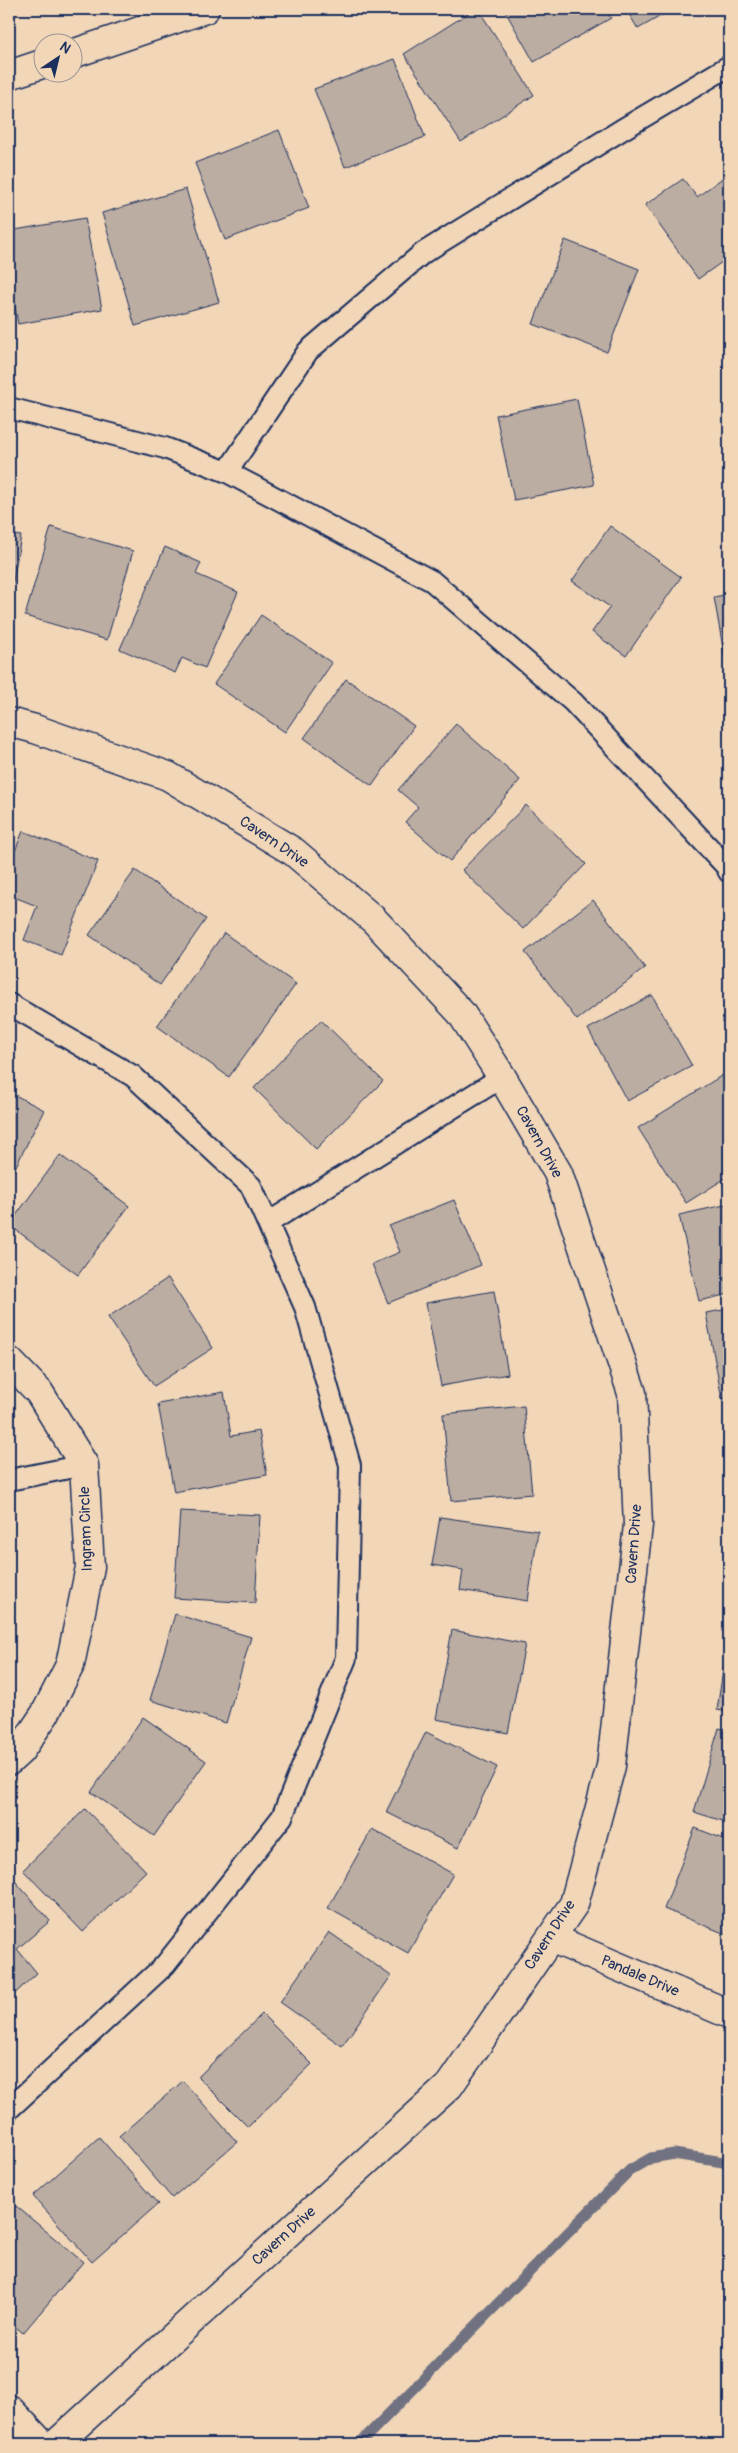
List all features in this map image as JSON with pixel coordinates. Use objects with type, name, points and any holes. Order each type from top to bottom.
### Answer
[{"type":"street","points":[[82,51],[205,9]]},
{"type":"street","points":[[9,75],[32,67]]},
{"type":"street","name":"Cavern Drive","points":[[9,722],[35,729],[168,776],[294,852],[374,920],[461,1013],[502,1077],[558,1173],[632,1392],[638,1525],[611,1766],[574,1904],[449,2086],[56,2444]]},
{"type":"street","name":"Ingram Circle","points":[[9,1361],[39,1392],[84,1464],[90,1567],[70,1665],[45,1714],[20,1751],[9,1761]]},
{"type":"street","name":"Pandale Drive","points":[[550,1938],[729,2014]]},
{"type":"street","points":[[9,2408],[42,2444]]},
{"type":"lane","points":[[227,472],[308,351],[423,253],[623,128],[729,66]]},
{"type":"lane","points":[[9,408],[165,448],[227,472],[432,581],[573,702],[728,868]]},
{"type":"lane","points":[[9,1004],[133,1076],[251,1186],[305,1307],[350,1465],[346,1658],[282,1818],[165,1965],[9,2109]]},
{"type":"lane","points":[[268,1223],[502,1077]]},
{"type":"lane","points":[[9,1480],[84,1464]]},
{"type":"building","points":[[475,9],[478,9],[534,95],[461,142],[404,54]]},
{"type":"building","points":[[504,9],[605,9],[611,18],[534,62]]},
{"type":"building","points":[[626,9],[673,9],[638,29]]},
{"type":"building","points":[[395,59],[425,137],[345,167],[314,89]]},
{"type":"building","points":[[279,130],[309,208],[225,240],[195,163]]},
{"type":"building","points":[[729,173],[729,257],[698,279],[645,205],[683,179],[697,197]]},
{"type":"building","points":[[186,189],[219,302],[135,326],[102,213]]},
{"type":"building","points":[[85,218],[102,309],[18,324],[9,272],[9,231]]},
{"type":"building","points":[[565,240],[639,269],[607,352],[533,324]]},
{"type":"building","points":[[577,399],[594,485],[514,500],[496,415]]},
{"type":"building","points":[[610,526],[681,577],[626,656],[592,632],[610,607],[572,581]]},
{"type":"building","points":[[51,527],[133,551],[107,640],[25,616]]},
{"type":"building","points":[[9,534],[21,536],[9,604]]},
{"type":"building","points":[[165,547],[201,563],[196,574],[238,592],[205,668],[182,658],[175,673],[120,649]]},
{"type":"building","points":[[729,594],[729,682],[714,597]]},
{"type":"building","points":[[261,615],[332,663],[285,732],[214,684]]},
{"type":"building","points":[[346,679],[414,726],[372,786],[304,738]]},
{"type":"building","points":[[456,724],[520,780],[450,861],[405,822],[418,807],[398,790]]},
{"type":"building","points":[[526,805],[586,864],[523,929],[462,870]]},
{"type":"building","points":[[23,831],[98,861],[61,955],[24,940],[37,906],[9,895],[9,866]]},
{"type":"building","points":[[135,870],[206,919],[160,985],[89,935]]},
{"type":"building","points":[[593,900],[645,968],[577,1020],[525,952]]},
{"type":"building","points":[[224,933],[296,984],[229,1077],[157,1026]]},
{"type":"building","points":[[652,995],[692,1066],[627,1101],[588,1029]]},
{"type":"building","points":[[321,1020],[383,1081],[316,1149],[254,1088]]},
{"type":"building","points":[[729,1071],[729,1176],[686,1203],[638,1128]]},
{"type":"building","points":[[9,1092],[44,1110],[9,1180]]},
{"type":"building","points":[[60,1155],[129,1206],[78,1275],[9,1225]]},
{"type":"building","points":[[454,1200],[481,1265],[388,1303],[372,1264],[400,1252],[389,1226]]},
{"type":"building","points":[[729,1204],[729,1294],[699,1301],[679,1215]]},
{"type":"building","points":[[168,1278],[213,1348],[154,1386],[108,1317]]},
{"type":"building","points":[[494,1291],[508,1374],[441,1386],[426,1303]]},
{"type":"building","points":[[729,1309],[729,1398],[722,1399],[706,1313]]},
{"type":"building","points":[[224,1392],[231,1436],[259,1431],[267,1475],[174,1492],[158,1404]]},
{"type":"building","points":[[524,1406],[532,1494],[451,1501],[443,1414]]},
{"type":"building","points":[[729,1423],[729,1450],[725,1424]]},
{"type":"building","points":[[180,1511],[260,1515],[255,1603],[174,1598]]},
{"type":"building","points":[[440,1517],[538,1531],[528,1601],[460,1590],[463,1570],[432,1565]]},
{"type":"building","points":[[175,1614],[251,1637],[226,1723],[150,1700]]},
{"type":"building","points":[[452,1630],[525,1644],[508,1733],[436,1719]]},
{"type":"building","points":[[729,1630],[729,1712],[717,1710]]},
{"type":"building","points":[[143,1717],[206,1761],[154,1836],[91,1792]]},
{"type":"building","points":[[719,1728],[729,1731],[729,1823],[694,1812]]},
{"type":"building","points":[[426,1732],[497,1767],[458,1848],[386,1812]]},
{"type":"building","points":[[85,1809],[146,1871],[83,1932],[23,1870]]},
{"type":"building","points":[[695,1828],[729,1841],[728,1935],[664,1909]]},
{"type":"building","points":[[372,1829],[453,1874],[408,1953],[328,1908]]},
{"type":"building","points":[[9,1874],[50,1921],[17,1949],[37,1973],[9,1999]]},
{"type":"building","points":[[329,1932],[391,1976],[342,2046],[280,2002]]},
{"type":"building","points":[[262,2014],[312,2064],[248,2127],[198,2077]]},
{"type":"building","points":[[183,2081],[237,2142],[172,2198],[119,2136]]},
{"type":"building","points":[[99,2137],[158,2204],[92,2262],[33,2196]]},
{"type":"building","points":[[16,2206],[83,2262],[23,2333],[9,2321],[9,2215]]},
{"type":"waterway","points":[[359,2444],[630,2170],[651,2158],[674,2154],[729,2163]]}]
